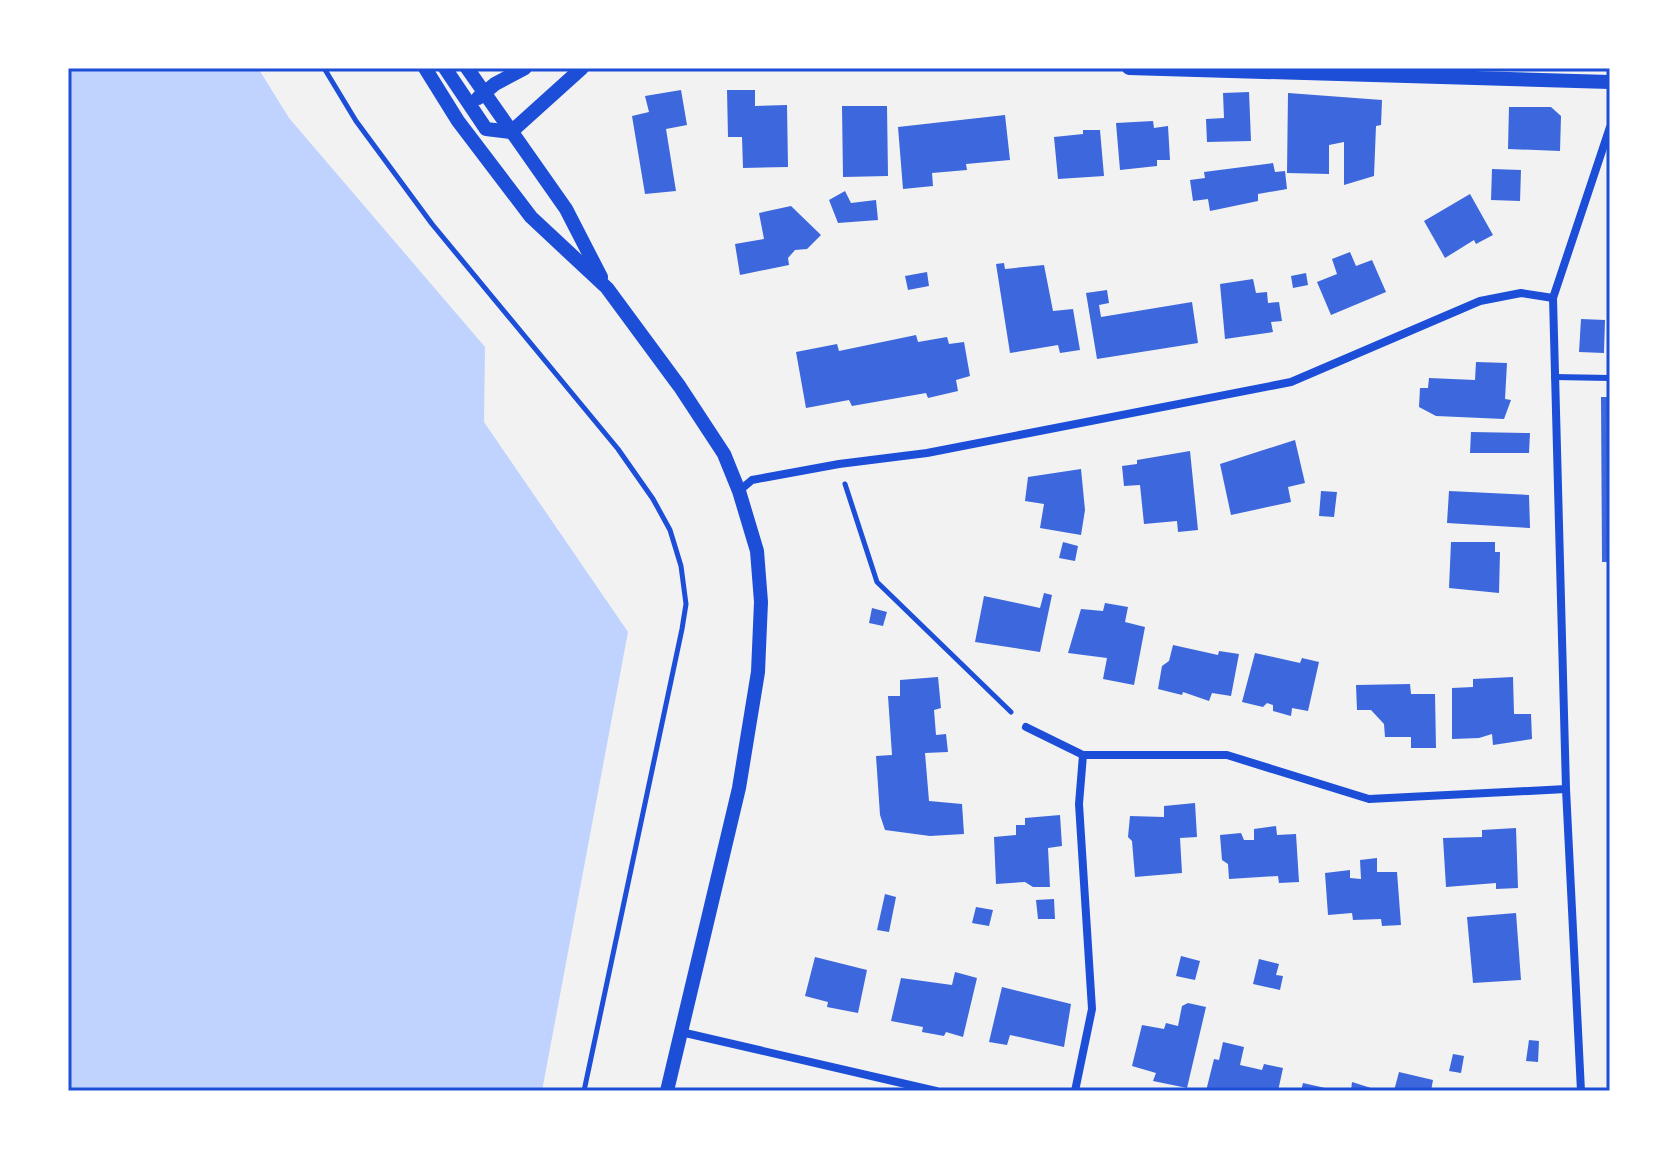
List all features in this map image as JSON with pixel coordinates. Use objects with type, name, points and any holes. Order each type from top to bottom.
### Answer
[{"type":"street","points":[[425,68],[458,121],[531,217],[607,288]]},
{"type":"street","points":[[445,68],[486,129],[511,132],[582,68]]},
{"type":"street","points":[[467,68],[566,209],[607,288],[680,387],[724,454],[757,551],[761,602],[758,672],[739,788],[667,1091]]},
{"type":"street","points":[[458,121],[483,92],[525,68]]},
{"type":"street","points":[[1129,68],[1418,72],[1610,82]]},
{"type":"street","points":[[1581,1091],[1566,789],[1552,377],[1553,298],[1610,127]]},
{"type":"street","points":[[739,491],[752,480],[839,464],[927,453],[1291,382],[1480,301],[1521,293],[1553,298]]},
{"type":"street","points":[[1026,727],[1083,755],[1227,755],[1369,799],[1566,789]]},
{"type":"street","points":[[1075,1091],[1092,1009],[1079,804],[1083,755]]},
{"type":"street","points":[[681,1032],[936,1091]]},
{"type":"lane","points":[[1552,377],[1610,378]]},
{"type":"path","points":[[324,68],[356,121],[432,224],[618,449],[670,530],[681,566],[686,604],[682,629],[584,1091]]},
{"type":"path","points":[[839,464],[877,582],[1026,727]]},
{"type":"water","points":[[68,68],[258,68],[289,118],[485,347],[484,422],[628,632],[542,1091],[68,1091]]},
{"type":"building","points":[[681,90],[687,125],[666,129],[676,191],[645,194],[632,116],[649,112],[645,96]]},
{"type":"building","points":[[727,90],[755,90],[755,106],[787,105],[788,167],[743,168],[742,137],[728,137]]},
{"type":"building","points":[[1249,92],[1251,141],[1207,142],[1206,119],[1224,118],[1223,93]]},
{"type":"building","points":[[1288,93],[1382,100],[1381,125],[1376,126],[1374,176],[1344,185],[1344,142],[1329,145],[1329,174],[1287,173]]},
{"type":"building","points":[[842,106],[887,106],[888,176],[843,177]]},
{"type":"building","points":[[1509,107],[1551,107],[1561,116],[1560,151],[1508,149]]},
{"type":"building","points":[[1005,115],[1010,160],[966,164],[967,170],[932,173],[933,186],[903,189],[898,127]]},
{"type":"building","points":[[1153,121],[1154,128],[1168,126],[1170,160],[1157,160],[1157,166],[1120,170],[1116,123]]},
{"type":"building","points":[[1083,130],[1100,130],[1104,176],[1058,179],[1054,137],[1083,134]]},
{"type":"building","points":[[1273,163],[1275,172],[1285,171],[1287,189],[1258,194],[1258,201],[1210,211],[1208,199],[1193,201],[1190,180],[1205,178],[1204,172]]},
{"type":"building","points":[[1492,169],[1521,170],[1520,201],[1491,200]]},
{"type":"building","points":[[845,191],[851,203],[876,200],[878,220],[838,223],[829,200]]},
{"type":"building","points":[[1470,194],[1493,235],[1476,244],[1474,240],[1445,258],[1424,221]]},
{"type":"building","points":[[791,206],[821,235],[807,249],[795,250],[788,258],[789,265],[740,275],[735,244],[764,239],[759,213]]},
{"type":"building","points":[[1350,252],[1356,266],[1372,260],[1386,292],[1331,315],[1317,282],[1337,274],[1332,259]]},
{"type":"building","points":[[1004,263],[1005,269],[1044,265],[1053,311],[1073,309],[1080,350],[1060,353],[1058,345],[1010,353],[996,264]]},
{"type":"building","points":[[927,272],[929,286],[908,290],[905,276]]},
{"type":"building","points":[[1306,273],[1308,285],[1293,288],[1291,276]]},
{"type":"building","points":[[1253,279],[1256,293],[1267,292],[1268,303],[1279,302],[1282,321],[1271,322],[1273,332],[1225,339],[1220,284]]},
{"type":"building","points":[[1107,290],[1109,303],[1099,305],[1101,317],[1192,302],[1198,343],[1097,359],[1086,293]]},
{"type":"building","points":[[1581,319],[1605,320],[1604,353],[1579,352]]},
{"type":"building","points":[[916,335],[918,342],[947,337],[949,344],[964,342],[970,376],[956,380],[958,391],[928,398],[926,393],[852,406],[849,400],[806,408],[796,352],[837,344],[839,351]]},
{"type":"building","points":[[1476,362],[1507,363],[1505,399],[1511,400],[1504,419],[1436,416],[1419,407],[1420,388],[1428,388],[1429,378],[1475,380]]},
{"type":"building","points":[[1601,397],[1610,397],[1610,562],[1602,562]]},
{"type":"building","points":[[1471,432],[1530,433],[1529,453],[1470,453]]},
{"type":"building","points":[[1295,440],[1305,483],[1288,487],[1291,502],[1231,515],[1220,464]]},
{"type":"building","points":[[1190,451],[1198,530],[1178,532],[1177,521],[1144,524],[1140,485],[1124,486],[1122,466],[1137,464],[1137,460]]},
{"type":"building","points":[[1081,469],[1085,510],[1081,535],[1040,528],[1044,504],[1025,501],[1028,477]]},
{"type":"building","points":[[1321,491],[1337,492],[1334,517],[1319,516]]},
{"type":"building","points":[[1449,491],[1529,495],[1530,528],[1447,523]]},
{"type":"building","points":[[1063,542],[1078,546],[1075,561],[1059,558]]},
{"type":"building","points":[[1451,542],[1495,542],[1495,552],[1500,552],[1499,593],[1449,588]]},
{"type":"building","points":[[1044,593],[1052,595],[1040,652],[975,642],[984,596],[1040,608]]},
{"type":"building","points":[[1105,603],[1128,607],[1125,622],[1145,627],[1134,685],[1103,679],[1107,658],[1068,653],[1081,609],[1103,611]]},
{"type":"building","points":[[872,608],[887,612],[883,626],[869,623]]},
{"type":"building","points":[[1173,645],[1218,655],[1219,651],[1239,654],[1231,696],[1212,693],[1209,701],[1183,692],[1182,695],[1158,689],[1162,666],[1169,661]]},
{"type":"building","points":[[1255,653],[1300,663],[1302,658],[1319,662],[1308,711],[1292,708],[1291,716],[1273,711],[1273,705],[1267,703],[1263,707],[1242,702]]},
{"type":"building","points":[[938,677],[941,708],[934,710],[936,735],[946,734],[948,752],[925,753],[929,801],[962,804],[964,834],[930,836],[885,830],[880,815],[876,756],[892,755],[888,696],[900,696],[900,680]]},
{"type":"building","points":[[1513,677],[1514,714],[1531,714],[1532,739],[1493,745],[1492,734],[1452,739],[1452,688],[1473,687],[1473,679]]},
{"type":"building","points":[[1410,684],[1411,694],[1435,694],[1436,748],[1411,748],[1411,737],[1385,737],[1384,724],[1371,710],[1357,710],[1356,685]]},
{"type":"building","points":[[1195,803],[1197,837],[1180,838],[1182,873],[1135,877],[1132,841],[1128,837],[1130,816],[1164,817],[1164,806]]},
{"type":"building","points":[[1060,815],[1062,846],[1048,848],[1050,887],[1033,887],[1025,882],[996,884],[994,837],[1016,835],[1016,825],[1025,825],[1025,818]]},
{"type":"building","points":[[1276,826],[1277,835],[1296,834],[1299,882],[1279,883],[1278,876],[1229,879],[1228,864],[1222,860],[1220,835],[1241,833],[1244,840],[1254,840],[1254,829]]},
{"type":"building","points":[[1516,828],[1518,888],[1496,889],[1496,883],[1446,887],[1443,838],[1482,837],[1482,830]]},
{"type":"building","points":[[1377,858],[1377,872],[1397,872],[1401,925],[1382,926],[1381,919],[1353,920],[1352,913],[1328,915],[1325,873],[1350,870],[1350,878],[1361,879],[1360,860]]},
{"type":"building","points":[[885,894],[896,897],[889,932],[877,930]]},
{"type":"building","points":[[1054,899],[1055,919],[1038,919],[1036,900]]},
{"type":"building","points":[[976,907],[993,910],[989,926],[972,923]]},
{"type":"building","points":[[1516,913],[1521,980],[1473,983],[1467,917]]},
{"type":"building","points":[[1181,956],[1200,961],[1195,980],[1176,976]]},
{"type":"building","points":[[815,957],[867,970],[858,1013],[827,1007],[828,1002],[805,996]]},
{"type":"building","points":[[1259,959],[1279,964],[1276,975],[1283,976],[1280,990],[1253,984]]},
{"type":"building","points":[[955,972],[977,978],[963,1037],[946,1032],[944,1036],[922,1032],[923,1027],[891,1021],[901,978],[952,985]]},
{"type":"building","points":[[1002,987],[1071,1004],[1064,1047],[1010,1035],[1007,1045],[989,1042]]},
{"type":"building","points":[[1188,1003],[1206,1007],[1187,1088],[1153,1081],[1156,1073],[1132,1066],[1142,1025],[1164,1029],[1166,1023],[1178,1026],[1182,1006]]},
{"type":"building","points":[[1529,1040],[1539,1041],[1538,1062],[1526,1061]]},
{"type":"building","points":[[1223,1042],[1244,1047],[1240,1065],[1262,1070],[1264,1064],[1283,1068],[1278,1091],[1206,1091],[1214,1059],[1219,1060]]},
{"type":"building","points":[[1453,1054],[1464,1056],[1461,1073],[1449,1071]]},
{"type":"building","points":[[1399,1072],[1433,1080],[1431,1091],[1394,1091]]},
{"type":"building","points":[[1352,1082],[1371,1088],[1371,1091],[1351,1091]]},
{"type":"building","points":[[1303,1083],[1334,1090],[1334,1091],[1301,1091]]}]
